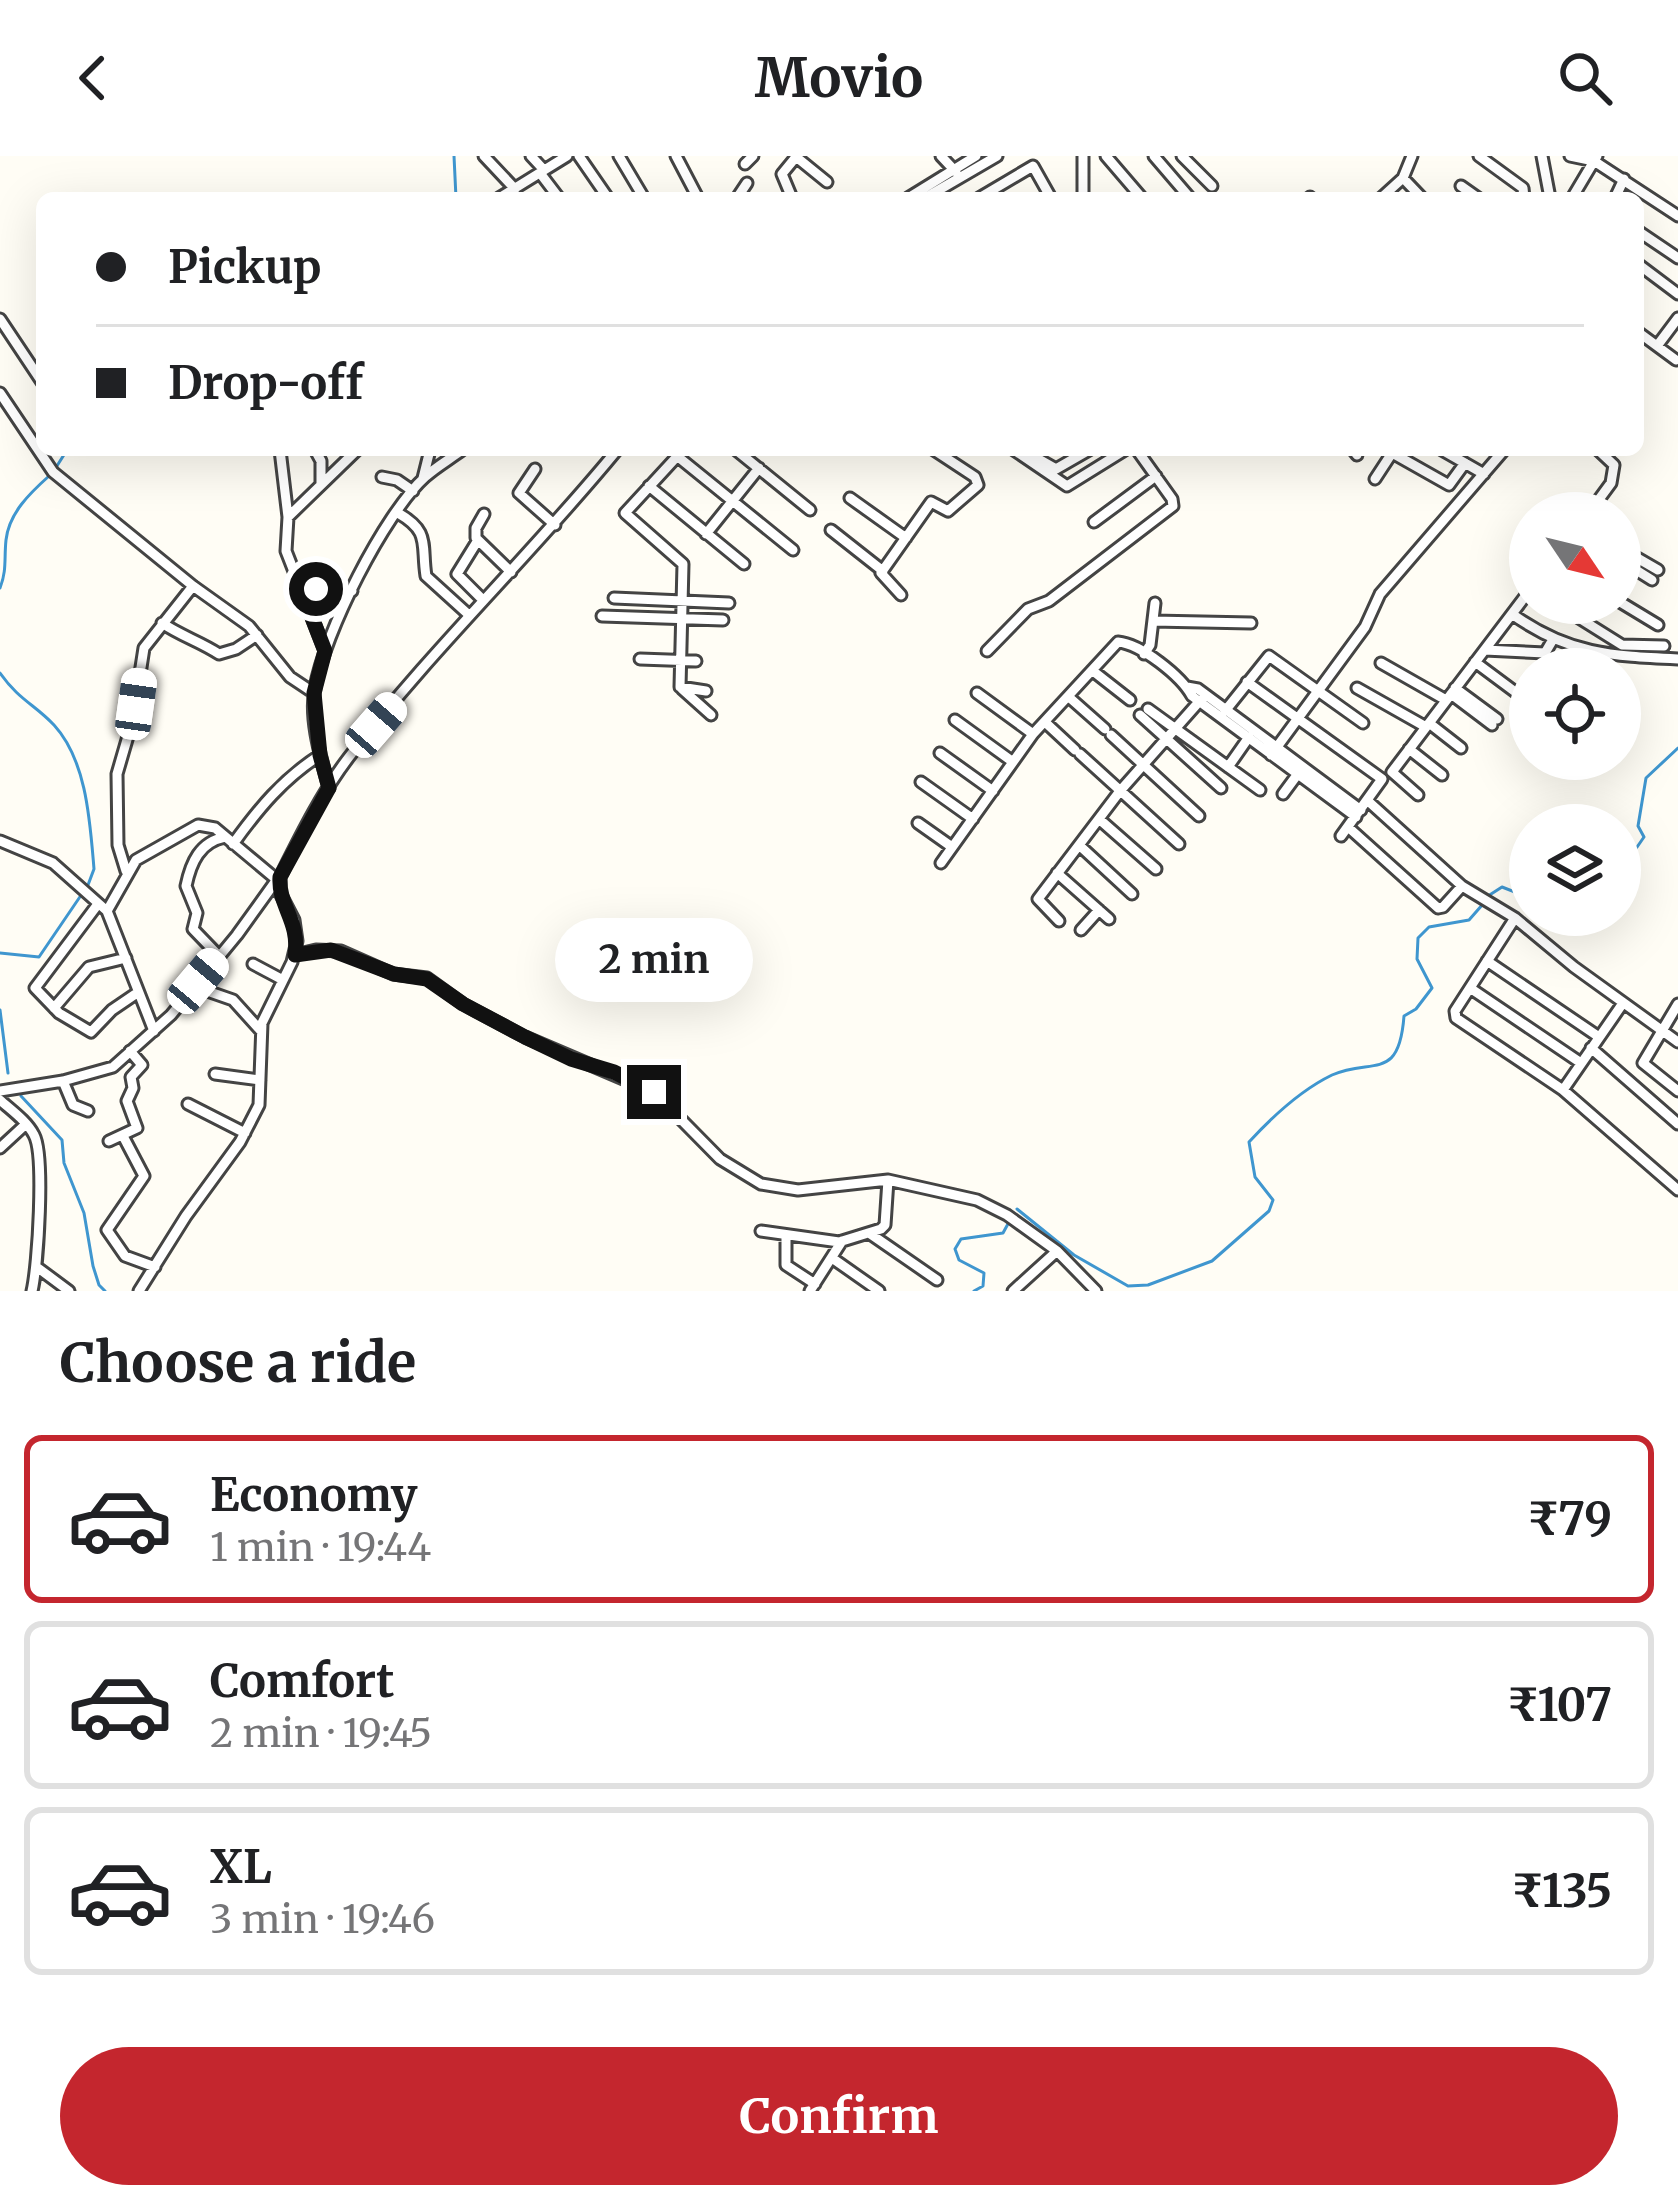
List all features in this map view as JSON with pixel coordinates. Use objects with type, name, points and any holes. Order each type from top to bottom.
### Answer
[{"type":"street","points":[[484,156],[514,189]]},
{"type":"street","points":[[531,156],[555,192]]},
{"type":"street","points":[[509,192],[567,156]]},
{"type":"street","points":[[579,156],[604,192]]},
{"type":"street","points":[[619,156],[640,192]]},
{"type":"street","points":[[676,156],[695,192]]},
{"type":"street","points":[[790,192],[782,174],[796,156],[826,182]]},
{"type":"street","points":[[943,156],[956,172]]},
{"type":"street","points":[[932,192],[976,156]]},
{"type":"street","points":[[956,172],[997,156]]},
{"type":"street","points":[[1083,156],[1083,192]]},
{"type":"street","points":[[1106,156],[1137,192]]},
{"type":"street","points":[[1154,156],[1185,192]]},
{"type":"street","points":[[1183,156],[1212,186]]},
{"type":"street","points":[[1387,192],[1402,178],[1412,156]]},
{"type":"street","points":[[1479,156],[1520,192]]},
{"type":"street","points":[[1542,156],[1549,192]]},
{"type":"street","points":[[1570,156],[1595,158],[1642,192]]},
{"type":"street","points":[[1575,192],[1595,158]]},
{"type":"street","points":[[988,192],[1033,166],[1048,192]]},
{"type":"street","points":[[1402,178],[1416,192]]},
{"type":"street","points":[[1618,192],[1624,179]]},
{"type":"street","points":[[741,192],[747,183]]},
{"type":"street","points":[[1000,184],[1006,192]]},
{"type":"street","points":[[1461,186],[1470,192]]},
{"type":"street","points":[[1644,193],[1678,217]]},
{"type":"street","points":[[1644,235],[1678,258]]},
{"type":"street","points":[[1644,268],[1678,294]]},
{"type":"street","points":[[1657,346],[1678,317]]},
{"type":"street","points":[[0,319],[36,373]]},
{"type":"street","points":[[1644,336],[1676,360]]},
{"type":"street","points":[[0,393],[36,449]]},
{"type":"street","points":[[41,456],[256,635],[290,677],[314,693]]},
{"type":"street","points":[[47,466],[48,456]]},
{"type":"street","points":[[281,456],[288,517],[286,551],[325,651]]},
{"type":"street","points":[[318,456],[321,483]]},
{"type":"street","points":[[288,517],[350,456]]},
{"type":"street","points":[[423,478],[428,456]]},
{"type":"street","points":[[329,788],[320,755],[314,693],[325,651],[352,591],[398,512],[423,478],[454,456]]},
{"type":"street","points":[[32,1291],[38,1268],[38,1145],[3,1094],[113,1066],[154,1031],[219,956],[284,868],[348,758],[612,456]]},
{"type":"street","points":[[677,456],[625,514],[683,564],[682,689],[711,715]]},
{"type":"street","points":[[683,456],[793,550]]},
{"type":"street","points":[[744,456],[810,510]]},
{"type":"street","points":[[883,571],[931,502],[949,511],[978,485],[975,477],[943,456]]},
{"type":"street","points":[[1022,456],[1067,486],[1112,456]]},
{"type":"street","points":[[1032,456],[1056,469],[1079,456]]},
{"type":"street","points":[[987,651],[1028,609],[1049,602],[1169,510],[1174,502],[1141,456]]},
{"type":"street","points":[[1376,479],[1388,456]]},
{"type":"street","points":[[1399,456],[1449,484],[1465,463]]},
{"type":"street","points":[[1453,456],[1484,474]]},
{"type":"street","points":[[1274,751],[1365,626],[1380,593],[1499,456]]},
{"type":"street","points":[[1604,456],[1614,465],[1612,483],[1605,492]]},
{"type":"street","points":[[706,534],[759,468]]},
{"type":"street","points":[[535,469],[519,493],[555,525]]},
{"type":"street","points":[[1094,522],[1156,476]]},
{"type":"street","points":[[382,477],[397,480],[412,491]]},
{"type":"street","points":[[649,486],[744,564]]},
{"type":"street","points":[[850,498],[906,538]]},
{"type":"street","points":[[398,512],[420,528],[426,576],[469,615]]},
{"type":"street","points":[[484,514],[476,528],[478,540],[511,572]]},
{"type":"street","points":[[831,530],[883,571],[901,595]]},
{"type":"street","points":[[478,540],[457,574],[483,600]]},
{"type":"street","points":[[1641,564],[1655,575],[1641,569]]},
{"type":"street","points":[[126,871],[118,845],[118,766],[133,719],[144,648],[193,586]]},
{"type":"street","points":[[304,597],[321,587],[352,591]]},
{"type":"street","points":[[614,598],[729,603]]},
{"type":"street","points":[[1144,654],[1150,645],[1155,603]]},
{"type":"street","points":[[1641,615],[1658,625]]},
{"type":"street","points":[[602,616],[722,620]]},
{"type":"street","points":[[1418,795],[1391,772],[1509,618]]},
{"type":"street","points":[[1153,621],[1251,623]]},
{"type":"street","points":[[162,623],[182,638],[196,639],[220,654],[256,635]]},
{"type":"street","points":[[1527,624],[1552,641],[1573,643],[1600,656],[1678,659]]},
{"type":"street","points":[[1589,624],[1622,645],[1664,646]]},
{"type":"street","points":[[1484,650],[1545,652],[1552,641]]},
{"type":"street","points":[[941,863],[1034,734],[1118,642],[1131,644],[1301,771],[1509,914]]},
{"type":"street","points":[[1223,714],[1270,656],[1363,722]]},
{"type":"street","points":[[640,659],[696,662]]},
{"type":"street","points":[[1475,662],[1509,687]]},
{"type":"street","points":[[1381,663],[1451,694],[1494,722]]},
{"type":"street","points":[[1094,671],[1130,700]]},
{"type":"street","points":[[1247,682],[1382,779],[1345,832],[1438,908],[1462,886]]},
{"type":"street","points":[[1357,688],[1461,748]]},
{"type":"street","points":[[682,689],[706,691]]},
{"type":"street","points":[[977,693],[1034,734]]},
{"type":"street","points":[[1070,698],[1199,816]]},
{"type":"street","points":[[1059,920],[1038,899],[1120,790],[1202,698]]},
{"type":"street","points":[[1221,788],[1144,712],[1177,730],[1259,790]]},
{"type":"street","points":[[955,721],[1013,762]]},
{"type":"street","points":[[1046,723],[1179,844]]},
{"type":"street","points":[[1228,767],[1251,734]]},
{"type":"street","points":[[1409,749],[1442,775]]},
{"type":"street","points":[[940,753],[993,790]]},
{"type":"street","points":[[229,840],[289,775],[320,755]]},
{"type":"street","points":[[1283,794],[1301,771]]},
{"type":"street","points":[[921,782],[973,819]]},
{"type":"street","points":[[1099,818],[1156,869]]},
{"type":"street","points":[[917,823],[952,848]]},
{"type":"street","points":[[137,993],[91,1032],[53,1007],[35,983],[136,860],[199,825],[210,825],[276,879]]},
{"type":"street","points":[[219,956],[193,929],[197,916],[186,886],[200,850],[213,839],[229,840]]},
{"type":"street","points":[[0,841],[53,863],[100,905],[127,958],[154,1031]]},
{"type":"street","points":[[1079,845],[1132,894]]},
{"type":"street","points":[[139,1291],[259,1105],[261,1031],[268,1006],[295,955],[294,920],[279,885],[284,868]]},
{"type":"street","points":[[1057,873],[1109,919]]},
{"type":"street","points":[[1081,930],[1099,910]]},
{"type":"street","points":[[1509,927],[1455,1011],[1456,1018],[1563,1090],[1678,1190]]},
{"type":"street","points":[[1538,936],[1678,1042]]},
{"type":"street","points":[[295,955],[331,950],[394,974],[427,979],[525,1037],[654,1092],[720,1159],[761,1184],[798,1190],[888,1180],[977,1200],[1058,1251],[1096,1291]]},
{"type":"street","points":[[53,1007],[89,968],[127,958]]},
{"type":"street","points":[[1487,961],[1599,1037]]},
{"type":"street","points":[[253,964],[283,980]]},
{"type":"street","points":[[198,981],[233,1000],[261,1031]]},
{"type":"street","points":[[1470,988],[1581,1063]]},
{"type":"street","points":[[1563,1090],[1622,1003]]},
{"type":"street","points":[[1678,1004],[1643,1063],[1678,1091]]},
{"type":"street","points":[[1591,1048],[1678,1124]]},
{"type":"street","points":[[110,1141],[137,1128],[127,1101],[133,1088],[131,1078],[142,1065],[130,1051]]},
{"type":"street","points":[[215,1074],[260,1080]]},
{"type":"street","points":[[63,1081],[74,1105],[88,1111]]},
{"type":"street","points":[[188,1104],[245,1133]]},
{"type":"street","points":[[0,1148],[26,1124]]},
{"type":"street","points":[[123,1136],[144,1176],[107,1230],[125,1256],[155,1268]]},
{"type":"street","points":[[761,1231],[842,1241],[869,1233],[885,1225],[888,1180]]},
{"type":"street","points":[[869,1233],[938,1280]]},
{"type":"street","points":[[786,1234],[786,1265],[812,1287],[842,1241]]},
{"type":"street","points":[[1013,1291],[1027,1287],[1058,1251]]},
{"type":"street","points":[[832,1258],[879,1291]]},
{"type":"street","points":[[38,1268],[69,1291]]},
{"type":"waterway","points":[[454,156],[456,192]]},
{"type":"waterway","points":[[55,469],[63,456]]},
{"type":"waterway","points":[[0,588],[11,521],[49,476]]},
{"type":"waterway","points":[[0,673],[54,725],[74,756],[85,793],[94,869],[39,957],[0,953]]},
{"type":"waterway","points":[[1641,808],[1646,778],[1678,748]]},
{"type":"waterway","points":[[1641,832],[1641,841]]},
{"type":"waterway","points":[[1488,896],[1502,887],[1509,890]]},
{"type":"waterway","points":[[1017,1209],[1074,1255],[1128,1286],[1148,1285],[1212,1261],[1269,1211],[1273,1200],[1255,1177],[1249,1142],[1320,1081],[1390,1059],[1401,1037],[1404,1016],[1432,988],[1417,959],[1418,938],[1429,927],[1469,920],[1483,904]]},
{"type":"waterway","points":[[0,1010],[8,1073]]},
{"type":"waterway","points":[[21,1096],[62,1140],[64,1163],[84,1213],[93,1266],[105,1291]]},
{"type":"waterway","points":[[974,1291],[983,1286],[984,1273],[959,1260],[955,1249],[961,1239],[1003,1233],[1009,1222]]},
{"type":"route","points":[[316,589],[304,597],[325,651],[314,693],[320,755],[329,788],[280,877],[280,893],[296,930],[295,955],[331,950],[394,974],[427,979],[525,1037],[654,1092]]}]
